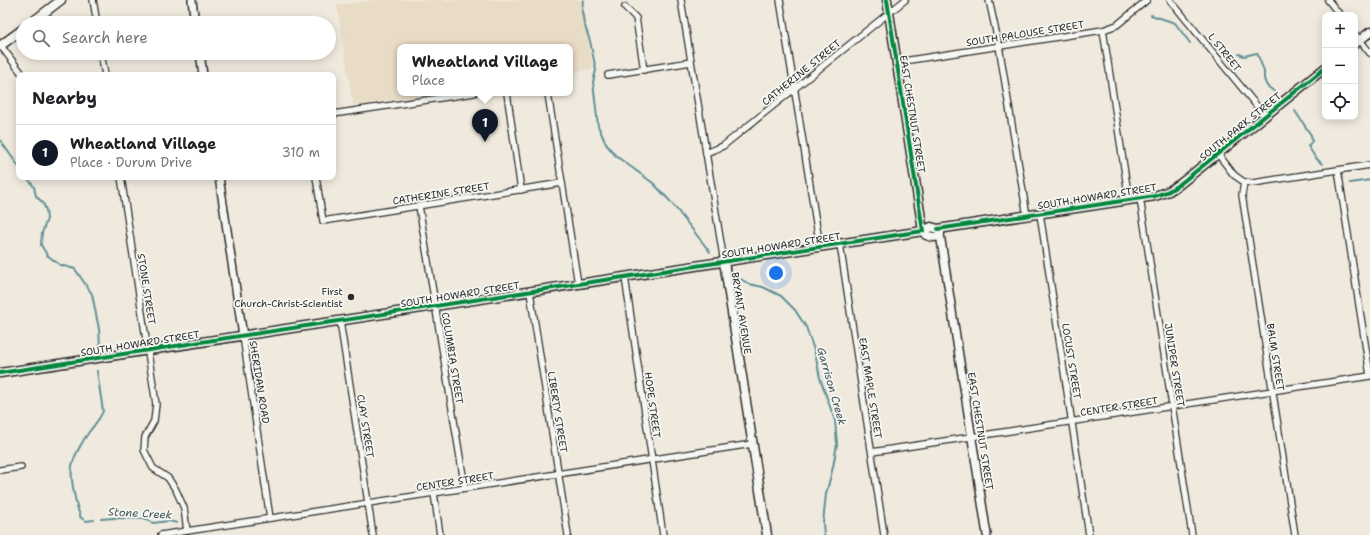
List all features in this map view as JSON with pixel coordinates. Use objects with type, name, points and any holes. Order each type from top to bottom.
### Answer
[{"type":"main road","points":[[40,16],[61,0]]},
{"type":"main road","name":"EAST CHESTNUT STREET","points":[[886,0],[923,231]]},
{"type":"main road","points":[[1358,38],[1370,32]]},
{"type":"main road","points":[[0,46],[16,34]]},
{"type":"main road","name":"SOUTH PARK STREET","points":[[1163,194],[1180,184],[1322,70]]},
{"type":"main road","name":"SOUTH HOWARD STREET","points":[[0,373],[923,231],[926,235],[934,237],[939,232],[952,227],[1163,194]]},
{"type":"main road","name":"BRYANT AVENUE","points":[[724,262],[766,535]]},
{"type":"street","points":[[93,0],[96,16]]},
{"type":"street","points":[[192,0],[194,16]]},
{"type":"street","name":"BRYANT AVENUE","points":[[680,0],[724,262]]},
{"type":"street","points":[[780,0],[820,247]]},
{"type":"street","name":"CATHERINE STREET","points":[[706,153],[724,146],[905,0]]},
{"type":"street","points":[[989,0],[999,46],[1027,216]]},
{"type":"street","name":"SOUTH PALOUSE STREET","points":[[896,62],[1103,30],[1111,28],[1117,24],[1147,0]]},
{"type":"street","name":"L STREET","points":[[1170,0],[1265,116]]},
{"type":"street","points":[[1328,0],[1338,12]]},
{"type":"street","points":[[625,7],[636,18],[644,70]]},
{"type":"street","points":[[1103,30],[1129,200]]},
{"type":"street","points":[[1358,40],[1370,53]]},
{"type":"street","points":[[0,46],[21,72]]},
{"type":"street","points":[[102,60],[104,72]]},
{"type":"street","points":[[201,60],[203,72]]},
{"type":"street","points":[[608,75],[691,62]]},
{"type":"street","points":[[336,114],[454,96]]},
{"type":"street","points":[[507,96],[521,190]]},
{"type":"street","points":[[548,96],[578,284]]},
{"type":"street","points":[[1218,154],[1234,175],[1244,182],[1253,183],[1370,165]]},
{"type":"street","points":[[1338,170],[1370,376]]},
{"type":"street","name":"STONE STREET","points":[[120,180],[156,404],[154,421],[145,437],[144,450],[153,468],[168,478],[176,490],[184,508],[187,531]]},
{"type":"street","name":"SHERIDAN ROAD","points":[[219,180],[270,518]]},
{"type":"street","name":"CATHERINE STREET","points":[[317,180],[324,221],[562,183]]},
{"type":"street","name":"BALM STREET","points":[[1244,182],[1242,195],[1295,535]]},
{"type":"street","name":"JUNIPER STREET","points":[[1140,198],[1192,535]]},
{"type":"street","name":"COLUMBIA STREET","points":[[418,206],[465,488]]},
{"type":"street","name":"LOCUST STREET","points":[[1040,214],[1089,535]]},
{"type":"street","name":"EAST CHESTNUT STREET","points":[[939,232],[987,535]]},
{"type":"street","name":"EAST MAPLE STREET","points":[[840,244],[884,535]]},
{"type":"street","name":"HOPE STREET","points":[[625,277],[663,535]]},
{"type":"street","name":"LIBERTY STREET","points":[[530,292],[568,535]]},
{"type":"street","name":"CLAY STREET","points":[[340,321],[373,535]]},
{"type":"street","name":"CENTER STREET","points":[[872,452],[1370,376]]},
{"type":"street","name":"CENTER STREET","points":[[161,535],[752,444]]},
{"type":"street","points":[[0,470],[21,467]]},
{"type":"street","points":[[434,493],[440,535]]},
{"type":"shaded area","points":[[373,0],[581,0],[593,69],[573,72],[573,44],[397,44],[397,96],[417,96],[353,106],[337,5]]},
{"type":"waterway","name":"Garrison Creek","points":[[583,0],[582,11],[584,23],[590,41],[596,70],[593,82],[598,126],[606,144],[616,156],[653,183],[670,201],[710,252]]},
{"type":"waterway","points":[[1151,15],[1175,23],[1190,43]]},
{"type":"waterway","points":[[1239,54],[1244,56],[1257,53],[1264,71],[1264,79],[1267,86],[1275,92]]},
{"type":"waterway","points":[[1295,111],[1311,135],[1312,141],[1308,146],[1315,157],[1322,164]]},
{"type":"waterway","name":"Stone Creek","points":[[0,140],[16,163]]},
{"type":"waterway","name":"Stone Creek","points":[[29,180],[34,187],[36,196],[43,203],[46,210],[47,219],[42,233],[41,245],[47,255],[60,265],[75,269],[92,294],[99,329],[100,346]]},
{"type":"waterway","points":[[1350,183],[1370,180]]},
{"type":"waterway","name":"Garrison Creek","points":[[739,278],[749,284],[763,287],[781,296],[795,310],[806,327],[815,353],[820,378],[835,421],[837,444],[826,494],[823,523],[824,535]]},
{"type":"waterway","name":"Stone Creek","points":[[94,520],[86,521],[81,518],[74,492],[72,466],[79,448],[103,411],[97,371]]},
{"type":"waterway","name":"Stone Creek","points":[[101,519],[147,519],[153,523],[169,521],[177,523]]},
{"type":"cycle path","points":[[0,373],[923,231],[887,0]]},
{"type":"cycle path","points":[[938,229],[1155,196],[1169,191],[1180,184],[1322,70]]},
{"type":"place","name":"Wheatland Village","points":[[485,142]]},
{"type":"place","name":"First Church-Christ-Scientist","points":[[351,297]]}]
